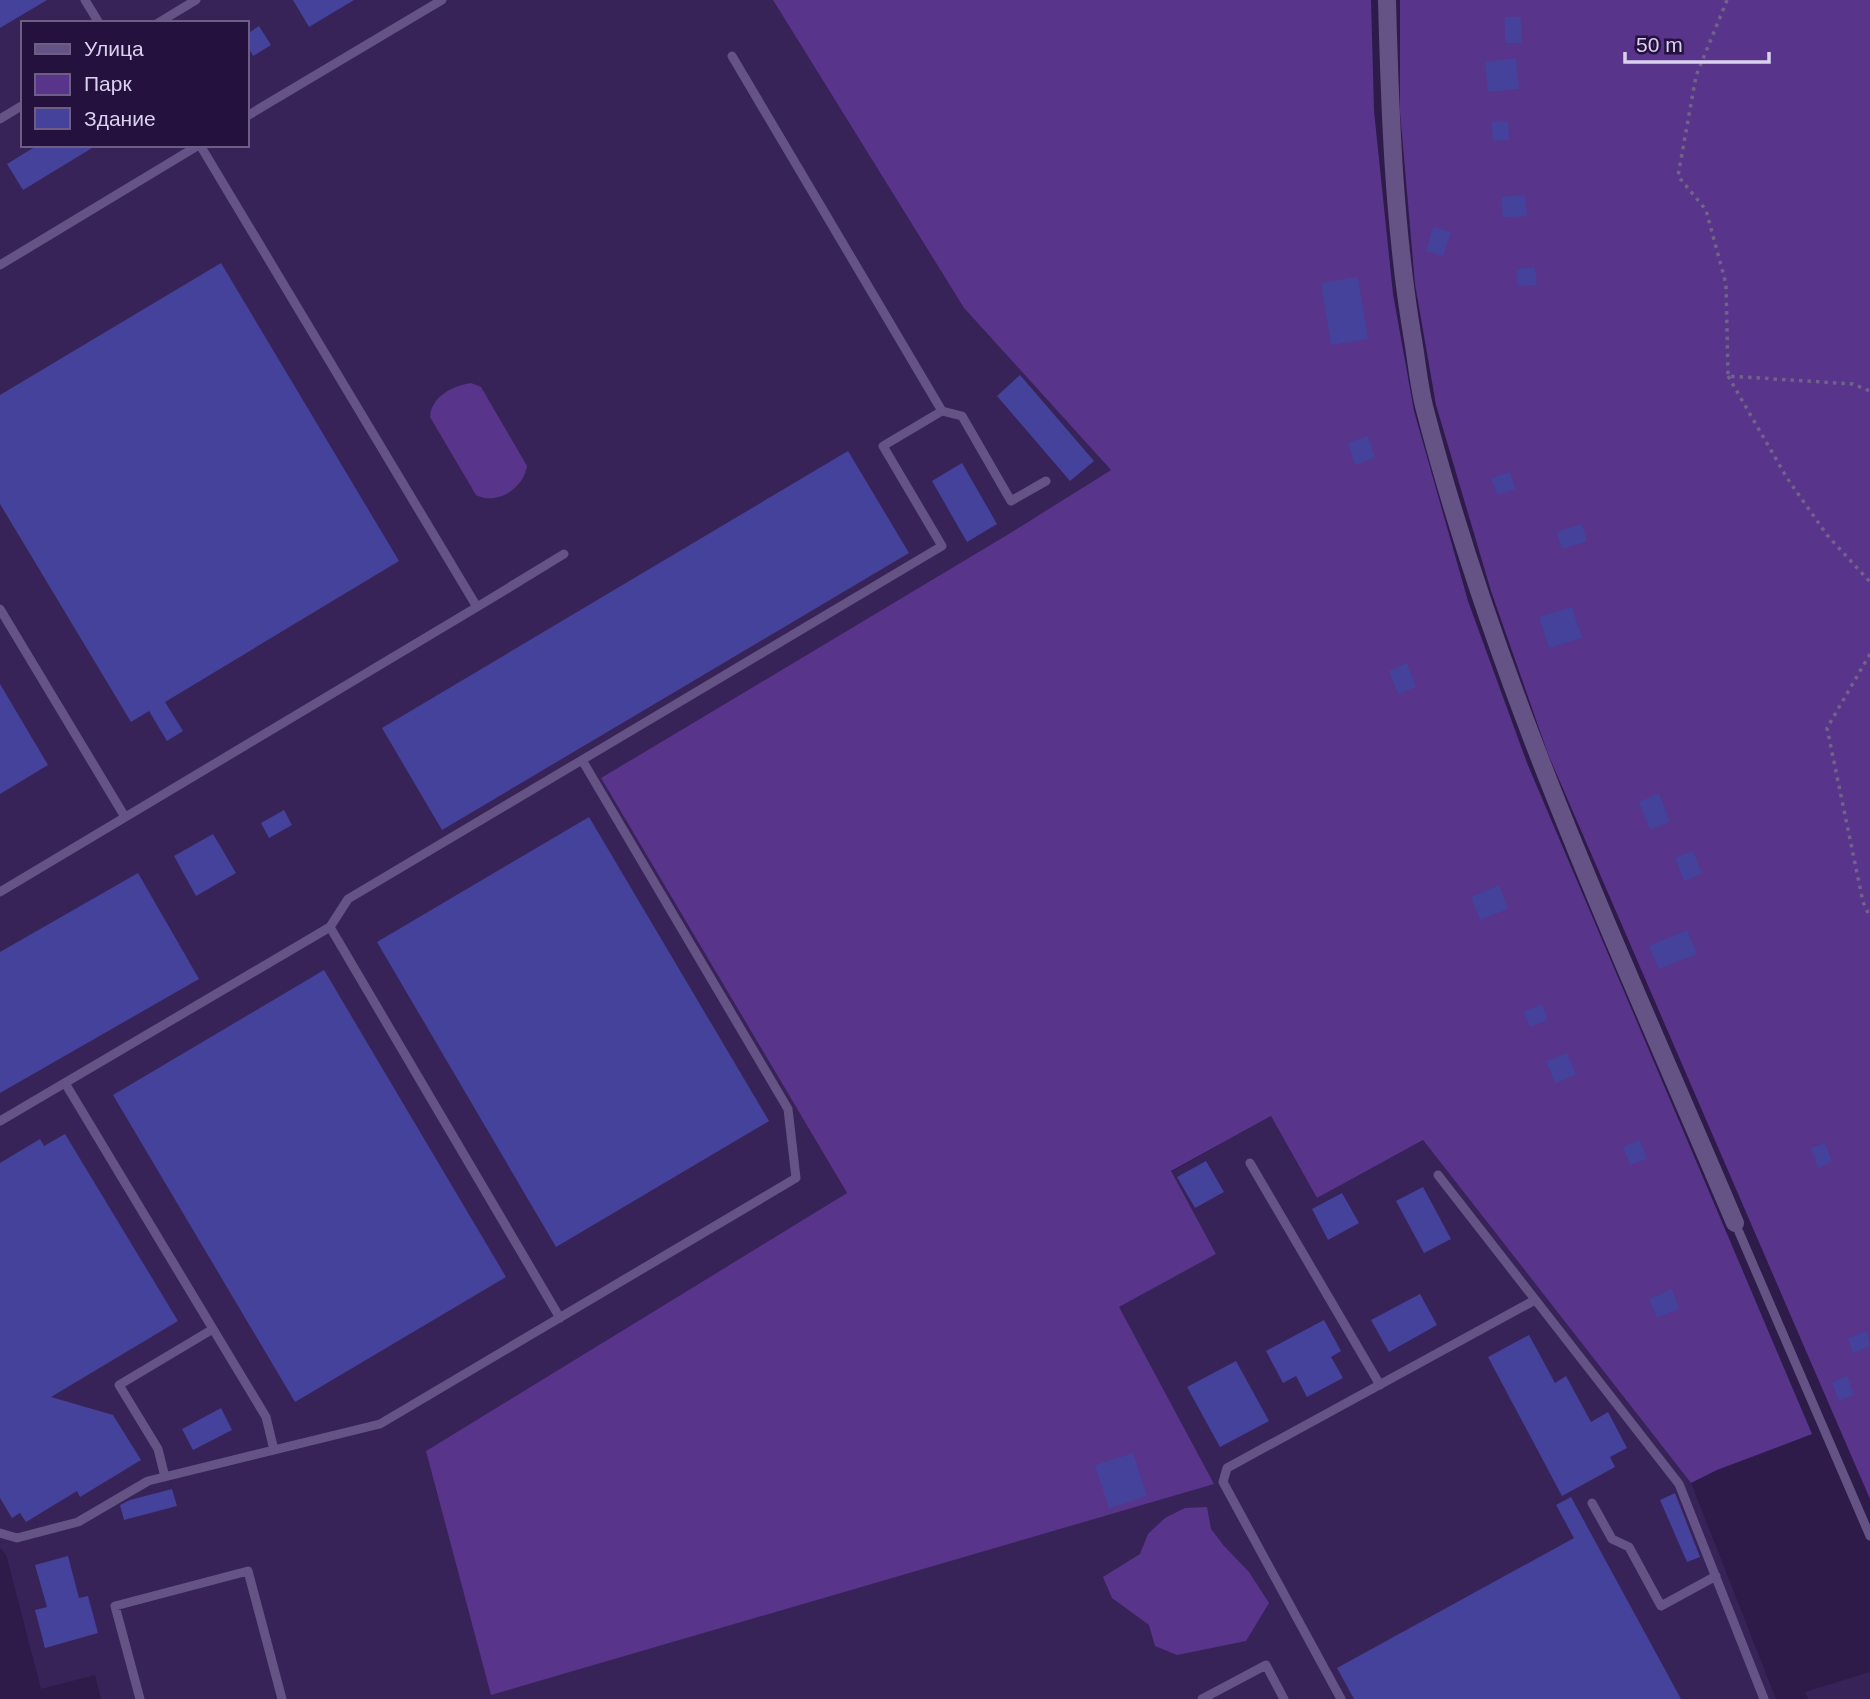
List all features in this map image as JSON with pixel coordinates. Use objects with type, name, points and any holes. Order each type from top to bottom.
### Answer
[{"type":"street","points":[[1387,0],[1390,120],[1403,275],[1424,408],[1481,598],[1539,760],[1737,1227]]},
{"type":"lane","points":[[85,0],[98,21]]},
{"type":"lane","points":[[161,21],[196,0]]},
{"type":"lane","points":[[248,116],[442,0]]},
{"type":"lane","points":[[732,56],[943,411],[962,416],[1012,501],[1046,481]]},
{"type":"lane","points":[[0,119],[21,106]]},
{"type":"lane","points":[[0,265],[197,147]]},
{"type":"lane","points":[[201,147],[477,607]]},
{"type":"lane","points":[[0,1121],[330,927],[348,899],[942,546],[883,446],[943,411]]},
{"type":"lane","points":[[0,892],[564,554]]},
{"type":"lane","points":[[0,609],[125,817]]},
{"type":"lane","points":[[0,1533],[17,1538],[78,1522],[148,1481],[380,1424],[796,1178],[788,1109],[582,760]]},
{"type":"lane","points":[[330,927],[560,1318]]},
{"type":"lane","points":[[65,1083],[266,1417],[274,1450]]},
{"type":"lane","points":[[1250,1164],[1380,1385]]},
{"type":"lane","points":[[1438,1175],[1679,1484],[1764,1699]]},
{"type":"lane","points":[[1737,1227],[1870,1536]]},
{"type":"lane","points":[[1341,1699],[1223,1482],[1227,1468],[1535,1300]]},
{"type":"lane","points":[[165,1477],[158,1449],[120,1385],[213,1329]]},
{"type":"lane","points":[[1592,1503],[1612,1539],[1629,1547],[1661,1606],[1716,1576]]},
{"type":"lane","points":[[140,1699],[115,1606],[248,1571],[282,1699]]},
{"type":"lane","points":[[1202,1699],[1266,1665],[1284,1699]]},
{"type":"path","points":[[1727,0],[1696,76],[1678,176],[1706,210],[1726,284],[1728,376],[1787,478],[1827,535],[1870,582]]},
{"type":"path","points":[[1728,376],[1853,384],[1870,391]]},
{"type":"path","points":[[1870,654],[1827,728],[1863,902],[1870,917]]},
{"type":"shaded area","points":[[0,0],[773,0],[964,308],[1111,470],[601,778],[847,1193],[426,1451],[1213,1484],[1118,1307],[1216,1254],[1171,1172],[1271,1116],[1317,1198],[1423,1140],[1691,1483],[1776,1699],[101,1699],[95,1675],[41,1689],[6,1554],[0,1548]]},
{"type":"shaded area","points":[[1870,1672],[1870,1699],[1808,1699],[1805,1692]]},
{"type":"green space","points":[[773,0],[1371,0],[1374,111],[1393,294],[1414,411],[1468,601],[1527,763],[1812,1434],[1717,1470],[1691,1483],[1423,1140],[1317,1198],[1271,1116],[1171,1171],[1216,1254],[1119,1307],[1214,1484],[491,1695],[426,1451],[847,1193],[601,778],[1111,470],[964,308]]},
{"type":"green space","points":[[1400,0],[1870,0],[1870,1499],[1548,754],[1491,591],[1436,405],[1415,284],[1400,112]]},
{"type":"green space","points":[[471,383],[481,387],[527,466],[515,488],[501,496],[484,498],[476,495],[430,417],[438,398],[457,387]]},
{"type":"green space","points":[[1207,1507],[1211,1529],[1249,1572],[1269,1603],[1246,1641],[1177,1655],[1155,1646],[1149,1625],[1112,1598],[1103,1577],[1140,1554],[1148,1534],[1165,1518],[1185,1508]]},
{"type":"building","points":[[0,0],[47,0],[0,28]]},
{"type":"building","points":[[293,0],[354,0],[309,27]]},
{"type":"building","points":[[1505,17],[1521,17],[1522,43],[1505,43]]},
{"type":"building","points":[[259,26],[271,45],[253,56],[248,47],[248,33]]},
{"type":"building","points":[[1516,58],[1519,89],[1488,92],[1485,62]]},
{"type":"building","points":[[1508,121],[1509,140],[1493,141],[1491,122]]},
{"type":"building","points":[[35,147],[94,147],[23,190],[7,164]]},
{"type":"building","points":[[1525,195],[1527,216],[1503,218],[1501,197]]},
{"type":"building","points":[[1433,227],[1451,232],[1443,256],[1426,251]]},
{"type":"building","points":[[221,263],[399,561],[165,702],[183,731],[167,741],[149,711],[131,722],[0,504],[0,395]]},
{"type":"building","points":[[1535,267],[1537,285],[1518,286],[1516,269]]},
{"type":"building","points":[[1358,277],[1368,339],[1331,345],[1321,283]]},
{"type":"building","points":[[1020,375],[1094,461],[1070,481],[997,396]]},
{"type":"building","points":[[1368,436],[1375,458],[1355,465],[1348,443]]},
{"type":"building","points":[[848,451],[909,553],[442,830],[382,728]]},
{"type":"building","points":[[962,463],[997,524],[967,542],[932,481]]},
{"type":"building","points":[[1510,472],[1515,489],[1497,495],[1491,478]]},
{"type":"building","points":[[1582,524],[1587,541],[1562,549],[1556,532]]},
{"type":"building","points":[[1572,607],[1582,638],[1549,648],[1539,617]]},
{"type":"building","points":[[1407,663],[1416,687],[1398,694],[1389,671]]},
{"type":"building","points":[[0,684],[48,765],[0,794]]},
{"type":"building","points":[[1659,793],[1670,822],[1650,830],[1639,802]]},
{"type":"building","points":[[284,810],[292,825],[269,838],[261,823]]},
{"type":"building","points":[[589,817],[769,1121],[556,1247],[377,942]]},
{"type":"building","points":[[213,834],[236,873],[196,896],[174,856]]},
{"type":"building","points":[[1693,851],[1702,874],[1684,881],[1675,858]]},
{"type":"building","points":[[138,873],[199,979],[0,1093],[0,952]]},
{"type":"building","points":[[1499,885],[1508,909],[1480,920],[1471,897]]},
{"type":"building","points":[[1687,930],[1697,954],[1659,969],[1649,946]]},
{"type":"building","points":[[324,970],[506,1277],[295,1402],[113,1095]]},
{"type":"building","points":[[1542,1004],[1548,1020],[1530,1027],[1523,1012]]},
{"type":"building","points":[[1567,1053],[1576,1075],[1555,1083],[1546,1061]]},
{"type":"building","points":[[65,1134],[178,1321],[51,1397],[113,1415],[141,1460],[80,1497],[77,1491],[26,1522],[20,1513],[12,1518],[0,1498],[0,1163],[40,1139],[44,1146]]},
{"type":"building","points":[[1640,1140],[1647,1159],[1630,1165],[1623,1147]]},
{"type":"building","points":[[1825,1143],[1832,1162],[1818,1168],[1811,1148]]},
{"type":"building","points":[[1206,1161],[1224,1192],[1195,1208],[1177,1177]]},
{"type":"building","points":[[1423,1187],[1451,1239],[1424,1253],[1396,1201]]},
{"type":"building","points":[[1342,1193],[1359,1223],[1328,1240],[1312,1209]]},
{"type":"building","points":[[1672,1289],[1679,1309],[1657,1318],[1649,1299]]},
{"type":"building","points":[[1420,1294],[1437,1325],[1389,1352],[1371,1320]]},
{"type":"building","points":[[1324,1320],[1341,1351],[1331,1357],[1343,1378],[1307,1397],[1296,1376],[1283,1383],[1266,1351]]},
{"type":"building","points":[[1867,1331],[1870,1346],[1853,1353],[1848,1338]]},
{"type":"building","points":[[1529,1335],[1555,1383],[1566,1376],[1591,1422],[1608,1412],[1627,1448],[1610,1457],[1615,1467],[1562,1496],[1488,1357]]},
{"type":"building","points":[[1236,1361],[1269,1421],[1220,1447],[1187,1387]]},
{"type":"building","points":[[1847,1376],[1854,1395],[1839,1401],[1832,1382]]},
{"type":"building","points":[[221,1408],[232,1430],[193,1450],[182,1429]]},
{"type":"building","points":[[1133,1453],[1147,1496],[1109,1509],[1095,1465]]},
{"type":"building","points":[[172,1489],[177,1506],[124,1520],[120,1505]]},
{"type":"building","points":[[1675,1493],[1700,1557],[1687,1562],[1660,1500]]},
{"type":"building","points":[[1571,1497],[1681,1699],[1354,1699],[1337,1668],[1574,1538],[1556,1505]]},
{"type":"building","points":[[68,1556],[79,1598],[88,1596],[98,1633],[45,1648],[35,1610],[47,1607],[35,1565]]}]
